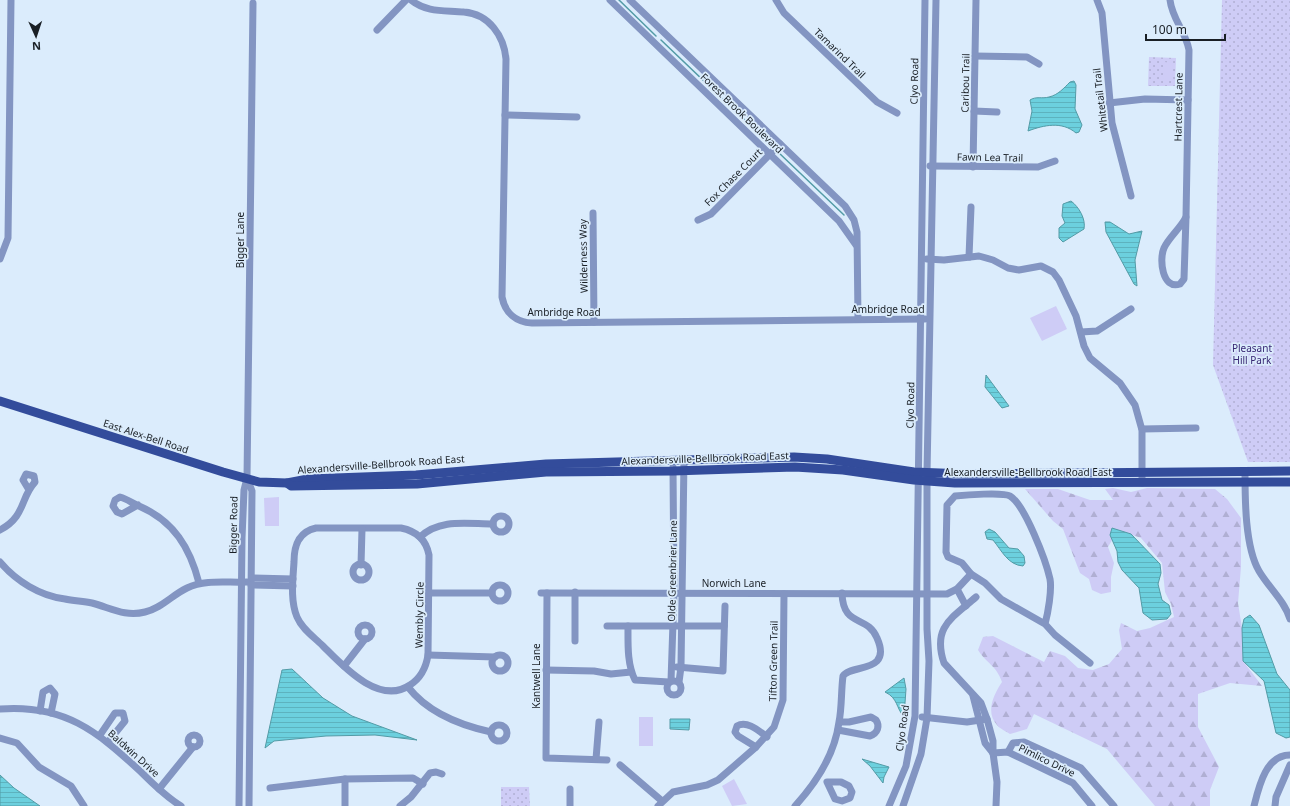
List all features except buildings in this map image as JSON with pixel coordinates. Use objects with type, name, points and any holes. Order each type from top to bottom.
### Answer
[{"type":"main road","name":"East Alex-Bell Road","points":[[0,400],[202,466],[259,482],[287,483]]},
{"type":"main road","name":"Alexandersville-Bellbrook Road East","points":[[287,483],[308,479],[444,477],[546,468],[684,460],[808,457],[968,484],[1290,482]]},
{"type":"main road","name":"Alexandersville-Bellbrook Road East","points":[[546,468],[684,471],[796,467],[923,476],[1141,471],[1290,471]]},
{"type":"main road","points":[[1045,473],[1045,483]]},
{"type":"street","points":[[0,259],[7,243],[9,224],[11,0]]},
{"type":"street","points":[[377,30],[406,0]]},
{"type":"street","name":"Ambridge Road","points":[[411,0],[425,8],[471,13],[485,20],[497,31],[506,53],[502,297],[505,308],[516,319],[527,323],[931,319]]},
{"type":"street","name":"Forest Brook Boulevard","points":[[610,0],[839,221],[856,245]]},
{"type":"street","name":"Forest Brook Boulevard","points":[[630,0],[851,214],[857,228],[858,319]]},
{"type":"street","name":"Tamarind Trail","points":[[776,0],[784,13],[861,88],[884,108],[897,113]]},
{"type":"street","name":"Clyo Road","points":[[902,806],[921,754],[927,718],[929,661],[923,476],[921,319],[925,0]]},
{"type":"street","name":"Clyo Road","points":[[889,806],[906,766],[915,716],[918,594],[931,319],[936,0]]},
{"type":"street","name":"Caribou Trail","points":[[973,167],[976,0]]},
{"type":"street","name":"Whitetail Trail","points":[[1096,0],[1102,13],[1109,103],[1116,146],[1131,196]]},
{"type":"street","name":"Hartcrest Lane","points":[[1170,0],[1172,12],[1188,44],[1188,100],[1186,217],[1184,279],[1180,284],[1174,285],[1171,284],[1164,273],[1162,256],[1165,246],[1186,217]]},
{"type":"street","name":"Bigger Lane","points":[[247,478],[253,3]]},
{"type":"street","points":[[975,56],[1027,57],[1039,64]]},
{"type":"street","points":[[1109,103],[1145,100],[1188,100]]},
{"type":"street","points":[[974,111],[997,112]]},
{"type":"street","points":[[505,115],[576,117]]},
{"type":"street","name":"Fox Chase Court","points":[[698,220],[712,214],[780,144]]},
{"type":"street","name":"Fawn Lea Trail","points":[[923,166],[1038,168],[1054,161]]},
{"type":"street","points":[[969,257],[971,207]]},
{"type":"street","name":"Wilderness Way","points":[[593,213],[594,322]]},
{"type":"street","points":[[922,259],[944,260],[985,257],[1015,270],[1035,266],[1049,269],[1059,280],[1076,316],[1084,346],[1090,358],[1120,383],[1131,398],[1139,413],[1142,429],[1142,483]]},
{"type":"street","points":[[1081,332],[1097,331],[1131,309]]},
{"type":"street","points":[[1142,429],[1196,428]]},
{"type":"street","name":"Olde Greenbrier Lane","points":[[677,667],[673,626],[678,593],[684,460]]},
{"type":"street","name":"Olde Greenbrier Lane","points":[[631,672],[637,681],[673,681],[677,667],[681,626],[678,593],[673,461]]},
{"type":"street","points":[[1245,472],[1249,543],[1252,555],[1259,570],[1285,607],[1290,619]]},
{"type":"street","name":"Bigger Road","points":[[247,478],[252,491],[249,806]]},
{"type":"street","name":"Bigger Road","points":[[239,806],[244,490],[247,478]]},
{"type":"street","points":[[0,530],[17,516],[23,506],[29,490]]},
{"type":"street","points":[[1045,624],[1048,614],[1050,580],[1032,530],[1015,500],[1009,495],[955,496],[947,505],[946,552],[948,558],[962,564],[971,574],[985,583],[1001,599],[1045,624],[1055,635],[1090,663]]},
{"type":"street","points":[[138,505],[151,511],[162,519],[178,535],[190,554],[200,583]]},
{"type":"street","points":[[491,732],[462,725],[442,715],[420,700],[408,687],[394,691],[375,688],[344,666],[300,624],[295,611],[293,583],[295,545],[306,532],[316,528],[401,528],[408,529],[420,537],[432,528],[442,524],[493,524]]},
{"type":"street","points":[[361,565],[362,529]]},
{"type":"street","name":"Wembly Circle","points":[[408,687],[424,671],[428,655],[430,555],[426,544],[420,537]]},
{"type":"street","points":[[0,562],[23,583],[42,593],[64,599],[90,602],[127,614],[151,610],[161,606],[186,588],[200,583],[293,583]]},
{"type":"street","points":[[966,606],[957,589],[971,574]]},
{"type":"street","name":"Norwich Lane","points":[[544,593],[947,594],[957,589]]},
{"type":"street","points":[[575,592],[575,641]]},
{"type":"street","points":[[429,593],[492,593]]},
{"type":"street","name":"Kantwell Lane","points":[[544,593],[546,758],[596,759]]},
{"type":"street","points":[[795,806],[818,777],[827,759],[838,730],[844,676],[850,670],[864,668],[874,664],[878,657],[880,647],[876,636],[870,628],[845,612],[842,604],[842,593]]},
{"type":"street","name":"Tifton Green Trail","points":[[660,804],[680,790],[713,783],[756,747],[766,737],[778,719],[783,700],[784,594]]},
{"type":"street","points":[[976,597],[946,623],[943,629],[942,656],[944,663],[981,703],[987,718],[993,741],[997,782],[995,805]]},
{"type":"street","points":[[677,667],[723,670],[725,654],[725,606]]},
{"type":"street","points":[[607,626],[724,626]]},
{"type":"street","points":[[546,670],[594,671],[611,674],[631,672],[628,655],[628,626]]},
{"type":"street","points":[[344,666],[365,639]]},
{"type":"street","points":[[428,655],[495,657]]},
{"type":"street","points":[[40,711],[43,692],[50,688],[54,691],[55,695],[51,713]]},
{"type":"street","points":[[973,696],[985,743],[993,753]]},
{"type":"street","name":"Baldwin Drive","points":[[0,710],[27,709],[51,713],[73,720],[108,742],[176,805]]},
{"type":"street","points":[[100,736],[115,713],[123,713],[125,721],[108,742]]},
{"type":"street","points":[[915,716],[967,722],[987,718]]},
{"type":"street","points":[[838,730],[870,736],[876,733],[878,727],[876,720],[871,717],[850,722],[840,722]]},
{"type":"street","points":[[599,722],[596,759],[607,760]]},
{"type":"street","points":[[756,747],[738,736],[735,732],[737,726],[742,724],[747,725],[766,737]]},
{"type":"street","points":[[0,738],[17,743],[39,767],[72,786],[84,806]]},
{"type":"street","name":"Pimlico Drive","points":[[1008,752],[1013,743],[1024,742],[1082,768],[1114,806]]},
{"type":"street","points":[[159,789],[193,747]]},
{"type":"street","name":"Pimlico Drive","points":[[993,753],[1008,752],[1073,783],[1092,806]]},
{"type":"street","points":[[1254,806],[1259,786],[1273,760],[1279,756],[1290,755]]},
{"type":"street","points":[[620,765],[660,804]]},
{"type":"street","points":[[1275,806],[1276,797],[1290,765]]},
{"type":"street","points":[[400,806],[412,797],[430,773],[436,772],[442,774]]},
{"type":"street","points":[[818,777],[827,782]]},
{"type":"street","points":[[270,788],[344,779],[413,778],[423,784]]},
{"type":"street","points":[[344,779],[345,806]]},
{"type":"street","points":[[570,789],[570,806]]},
{"type":"green space","name":"Pleasant Hill Park","points":[[1222,0],[1290,0],[1290,462],[1248,462],[1213,365]]},
{"type":"green space","points":[[1149,57],[1176,58],[1175,86],[1148,86]]},
{"type":"green space","points":[[1164,62],[1173,63],[1172,81],[1163,81]]},
{"type":"green space","points":[[1056,306],[1067,329],[1042,341],[1030,318]]},
{"type":"green space","points":[[1113,488],[1131,492],[1147,488],[1215,489],[1227,499],[1241,518],[1241,567],[1238,603],[1242,628],[1243,661],[1262,686],[1230,683],[1198,694],[1198,727],[1219,767],[1210,790],[1210,806],[1155,806],[1107,749],[1034,714],[1027,729],[1010,734],[1001,729],[993,720],[991,709],[992,703],[1002,682],[1000,676],[994,668],[978,650],[983,637],[993,636],[1044,662],[1050,651],[1065,656],[1078,668],[1093,670],[1109,664],[1122,649],[1119,630],[1121,623],[1137,631],[1150,628],[1174,617],[1171,604],[1165,592],[1162,563],[1141,538],[1118,530],[1108,547],[1114,563],[1111,577],[1111,592],[1101,594],[1092,590],[1089,579],[1080,573],[1063,529],[1053,521],[1025,489],[1058,489],[1090,500],[1113,500],[1105,489]]},
{"type":"green space","points":[[279,497],[279,526],[265,526],[264,498]]},
{"type":"green space","points":[[639,717],[653,717],[653,746],[639,746]]},
{"type":"green space","points":[[734,779],[747,804],[732,806],[722,786]]},
{"type":"green space","points":[[501,787],[529,787],[530,806],[501,806]]},
{"type":"shaded area","points":[[1074,81],[1076,85],[1075,109],[1082,125],[1079,132],[1076,133],[1071,129],[1053,125],[1028,131],[1032,111],[1030,100],[1055,95],[1070,82]]},
{"type":"shaded area","points":[[1071,201],[1077,206],[1081,214],[1084,221],[1084,229],[1063,242],[1059,238],[1059,228],[1065,223],[1062,216],[1063,204]]},
{"type":"shaded area","points":[[1105,222],[1110,222],[1129,234],[1142,231],[1135,260],[1137,286],[1134,284],[1106,232]]},
{"type":"shaded area","points":[[986,375],[1009,406],[1002,408],[985,387]]},
{"type":"shaded area","points":[[1112,528],[1131,534],[1160,564],[1161,573],[1158,584],[1162,600],[1169,605],[1171,614],[1167,619],[1152,620],[1143,613],[1139,588],[1122,570],[1118,562],[1117,551],[1110,535]]},
{"type":"shaded area","points":[[989,529],[995,532],[1009,548],[1018,549],[1024,556],[1025,563],[1023,566],[1009,560],[993,540],[987,539],[985,532]]},
{"type":"shaded area","points":[[1250,615],[1259,625],[1277,674],[1290,690],[1290,737],[1286,738],[1276,733],[1264,681],[1243,661],[1242,628],[1244,619]]},
{"type":"shaded area","points":[[292,669],[323,698],[352,716],[417,740],[375,735],[326,736],[274,741],[265,748],[282,670]]},
{"type":"shaded area","points":[[904,678],[906,689],[904,717],[895,700],[885,692]]},
{"type":"shaded area","points":[[670,719],[690,719],[689,730],[670,729]]},
{"type":"shaded area","points":[[862,759],[889,767],[883,783],[870,766]]},
{"type":"shaded area","points":[[0,775],[14,788],[40,806],[0,806]]},
{"type":"waterway","points":[[619,0],[656,36]]},
{"type":"waterway","points":[[661,40],[772,146]]},
{"type":"waterway","points":[[778,152],[844,215]]}]
